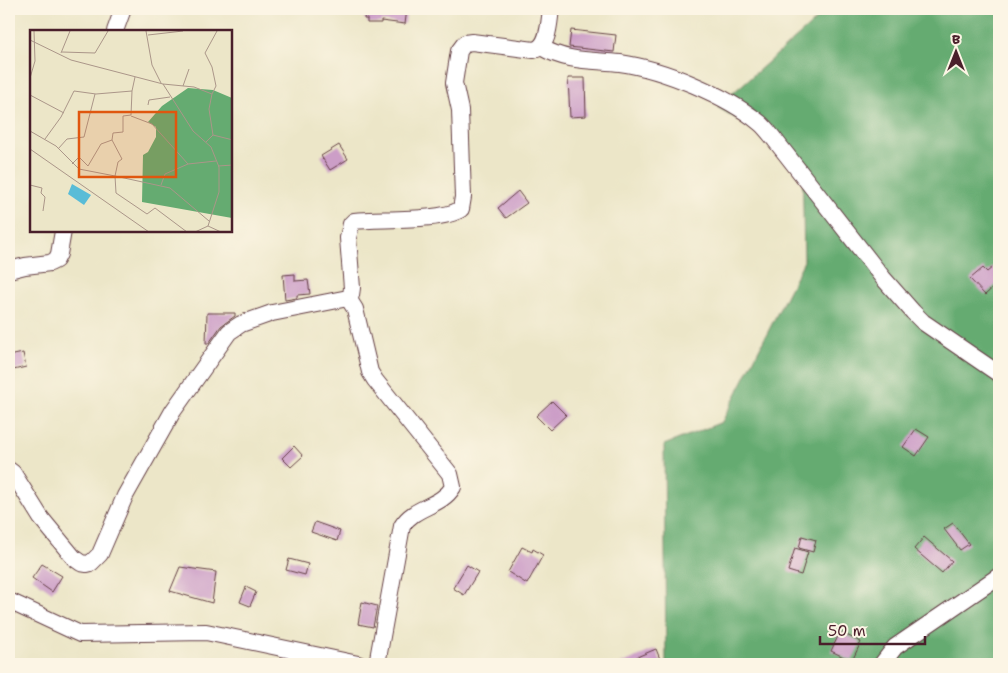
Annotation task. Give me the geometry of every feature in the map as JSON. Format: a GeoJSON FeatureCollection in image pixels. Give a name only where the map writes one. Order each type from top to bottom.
{"type":"FeatureCollection","features":[{"type":"Feature","properties":{"kind":"street"},"geometry":{"type":"LineString","coordinates":[[115,30],[122,9]]}},
{"type":"Feature","properties":{"kind":"street"},"geometry":{"type":"LineString","coordinates":[[9,470],[13,473],[41,518],[74,558],[81,563],[91,563],[100,554],[125,496],[173,411],[229,332],[241,324],[272,313],[348,298],[351,295],[352,288],[348,238],[351,224],[354,221],[453,214],[461,209],[463,197],[460,110],[454,83],[459,51],[465,43],[472,42],[534,50],[541,47],[546,36],[551,9]]}},
{"type":"Feature","properties":{"kind":"street"},"geometry":{"type":"LineString","coordinates":[[541,47],[562,57],[620,63],[652,70],[723,99],[746,112],[762,124],[913,312],[924,322],[999,374]]}},
{"type":"Feature","properties":{"kind":"street"},"geometry":{"type":"LineString","coordinates":[[9,270],[50,263],[56,260],[63,232]]}},
{"type":"Feature","properties":{"kind":"street"},"geometry":{"type":"LineString","coordinates":[[348,298],[355,309],[370,372],[450,474],[453,487],[448,495],[437,503],[406,518],[402,526],[377,664]]}},
{"type":"Feature","properties":{"kind":"street"},"geometry":{"type":"LineString","coordinates":[[882,664],[894,647],[999,576]]}},
{"type":"Feature","properties":{"kind":"street"},"geometry":{"type":"LineString","coordinates":[[9,601],[80,634],[206,632],[358,664]]}},
{"type":"Feature","properties":{"kind":"green space"},"geometry":{"type":"Polygon","coordinates":[[[826,9],[999,9],[999,664],[666,664],[664,445],[722,422],[804,261],[802,158],[717,107],[823,14],[826,9]]]}},
{"type":"Feature","properties":{"kind":"building"},"geometry":{"type":"Polygon","coordinates":[[[394,9],[407,9],[405,24],[381,21],[381,23],[367,23],[367,19],[364,19],[365,11],[394,11],[394,9]]]}},
{"type":"Feature","properties":{"kind":"building"},"geometry":{"type":"Polygon","coordinates":[[[571,30],[616,35],[614,52],[569,47],[571,30]]]}},
{"type":"Feature","properties":{"kind":"building"},"geometry":{"type":"Polygon","coordinates":[[[568,78],[585,78],[586,116],[570,117],[568,78]]]}},
{"type":"Feature","properties":{"kind":"building"},"geometry":{"type":"Polygon","coordinates":[[[339,145],[348,159],[330,170],[321,156],[339,145]]]}},
{"type":"Feature","properties":{"kind":"building"},"geometry":{"type":"Polygon","coordinates":[[[518,191],[527,203],[506,218],[498,208],[518,191]]]}},
{"type":"Feature","properties":{"kind":"building"},"geometry":{"type":"Polygon","coordinates":[[[999,262],[999,282],[985,295],[970,279],[983,268],[987,272],[999,262]]]}},
{"type":"Feature","properties":{"kind":"building"},"geometry":{"type":"Polygon","coordinates":[[[295,274],[295,281],[308,280],[310,294],[297,295],[297,298],[285,300],[283,275],[295,274]]]}},
{"type":"Feature","properties":{"kind":"building"},"geometry":{"type":"Polygon","coordinates":[[[207,313],[235,313],[235,316],[221,326],[209,343],[206,343],[207,313]]]}},
{"type":"Feature","properties":{"kind":"building"},"geometry":{"type":"Polygon","coordinates":[[[23,353],[26,367],[9,371],[9,356],[23,353]]]}},
{"type":"Feature","properties":{"kind":"building"},"geometry":{"type":"Polygon","coordinates":[[[552,401],[566,415],[550,430],[536,416],[552,401]]]}},
{"type":"Feature","properties":{"kind":"building"},"geometry":{"type":"Polygon","coordinates":[[[916,429],[929,437],[916,456],[903,447],[916,429]]]}},
{"type":"Feature","properties":{"kind":"building"},"geometry":{"type":"Polygon","coordinates":[[[294,446],[303,456],[291,467],[282,458],[294,446]]]}},
{"type":"Feature","properties":{"kind":"building"},"geometry":{"type":"Polygon","coordinates":[[[315,522],[340,531],[337,541],[311,532],[315,522]]]}},
{"type":"Feature","properties":{"kind":"building"},"geometry":{"type":"Polygon","coordinates":[[[953,523],[969,544],[960,550],[944,529],[953,523]]]}},
{"type":"Feature","properties":{"kind":"building"},"geometry":{"type":"Polygon","coordinates":[[[802,536],[816,540],[813,552],[799,548],[802,536]]]}},
{"type":"Feature","properties":{"kind":"building"},"geometry":{"type":"Polygon","coordinates":[[[924,537],[952,561],[942,573],[914,549],[924,537]]]}},
{"type":"Feature","properties":{"kind":"building"},"geometry":{"type":"Polygon","coordinates":[[[522,547],[532,552],[533,549],[543,555],[527,584],[508,572],[522,547]]]}},
{"type":"Feature","properties":{"kind":"building"},"geometry":{"type":"Polygon","coordinates":[[[795,548],[808,552],[801,575],[788,571],[795,548]]]}},
{"type":"Feature","properties":{"kind":"building"},"geometry":{"type":"Polygon","coordinates":[[[289,559],[308,564],[305,575],[286,570],[289,559]]]}},
{"type":"Feature","properties":{"kind":"building"},"geometry":{"type":"Polygon","coordinates":[[[42,564],[62,576],[52,592],[32,578],[42,564]]]}},
{"type":"Feature","properties":{"kind":"building"},"geometry":{"type":"Polygon","coordinates":[[[467,565],[478,572],[464,595],[453,588],[467,565]]]}},
{"type":"Feature","properties":{"kind":"building"},"geometry":{"type":"Polygon","coordinates":[[[180,567],[216,572],[212,603],[170,591],[180,567]]]}},
{"type":"Feature","properties":{"kind":"building"},"geometry":{"type":"Polygon","coordinates":[[[246,587],[256,592],[250,606],[240,602],[246,587]]]}},
{"type":"Feature","properties":{"kind":"building"},"geometry":{"type":"Polygon","coordinates":[[[362,602],[377,606],[373,627],[358,624],[362,602]]]}},
{"type":"Feature","properties":{"kind":"building"},"geometry":{"type":"Polygon","coordinates":[[[840,632],[861,642],[852,661],[831,651],[840,632]]]}},
{"type":"Feature","properties":{"kind":"building"},"geometry":{"type":"Polygon","coordinates":[[[656,649],[662,664],[620,664],[656,649]]]}}]}
